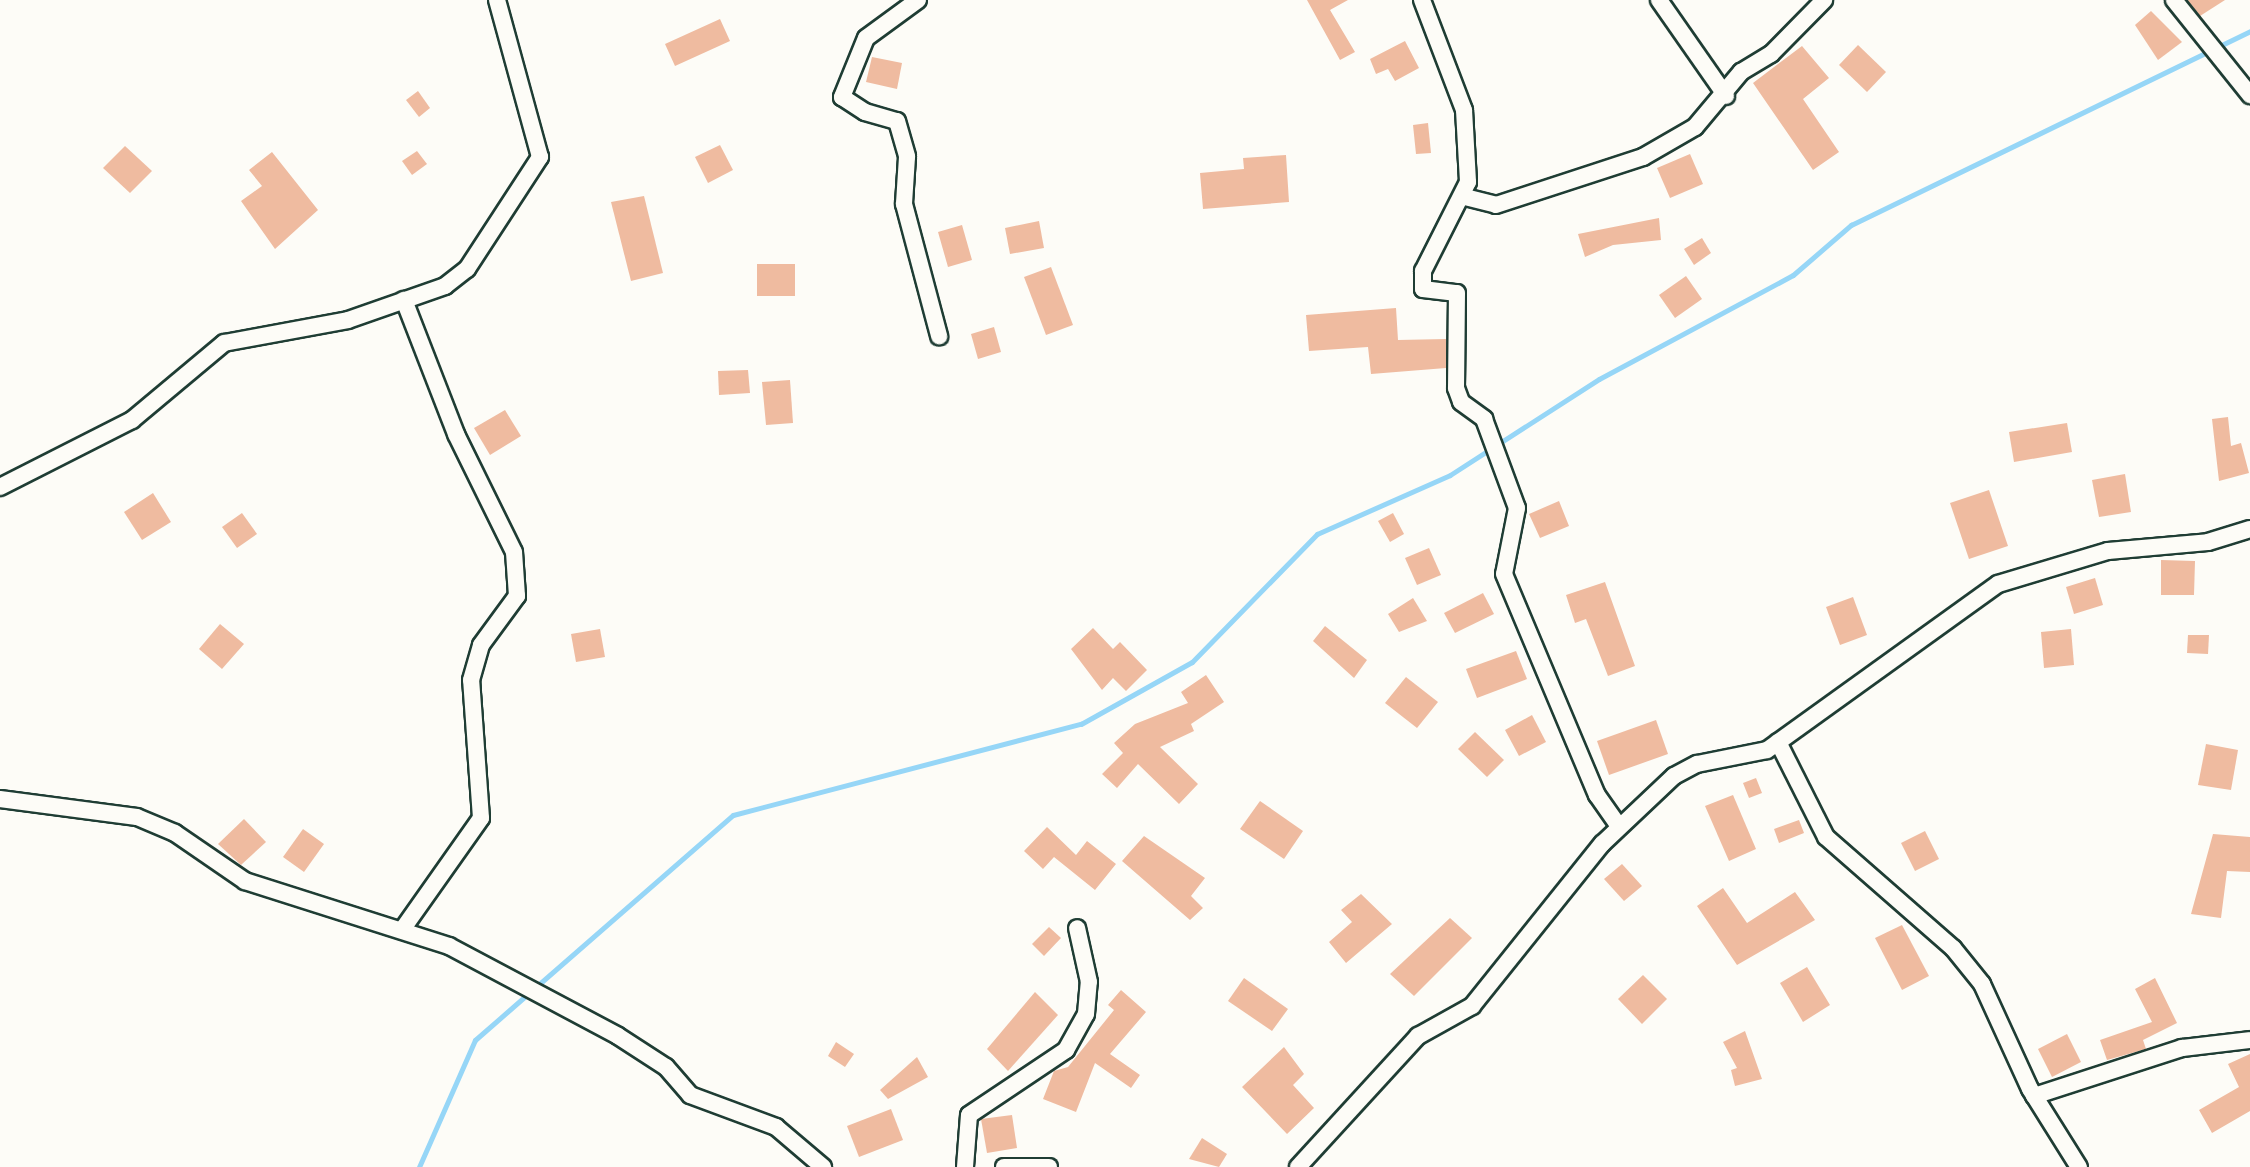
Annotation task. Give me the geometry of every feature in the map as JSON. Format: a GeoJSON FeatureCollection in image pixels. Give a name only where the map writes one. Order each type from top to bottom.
{"type":"FeatureCollection","features":[{"type":"Feature","properties":{"kind":"street"},"geometry":{"type":"LineString","coordinates":[[0,487],[132,419],[224,343],[348,320],[445,286],[467,269],[539,162],[540,143],[497,0]]}},
{"type":"Feature","properties":{"kind":"street"},"geometry":{"type":"LineString","coordinates":[[918,0],[866,37],[842,97],[865,112],[897,121],[907,157],[904,204],[939,336]]}},
{"type":"Feature","properties":{"kind":"street"},"geometry":{"type":"LineString","coordinates":[[1422,0],[1464,110],[1465,197],[1443,228],[1423,271],[1423,289],[1457,293],[1456,388],[1461,402],[1484,419],[1517,508],[1504,574],[1597,795],[1619,827]]}},
{"type":"Feature","properties":{"kind":"street"},"geometry":{"type":"LineString","coordinates":[[1659,0],[1726,96]]}},
{"type":"Feature","properties":{"kind":"street"},"geometry":{"type":"LineString","coordinates":[[1465,197],[1496,205],[1643,157],[1695,127],[1726,96],[1741,72],[1771,54],[1824,0]]}},
{"type":"Feature","properties":{"kind":"street"},"geometry":{"type":"LineString","coordinates":[[2174,0],[2250,95]]}},
{"type":"Feature","properties":{"kind":"street"},"geometry":{"type":"LineString","coordinates":[[402,930],[481,818],[471,680],[481,645],[517,596],[514,552],[456,434],[404,300]]}},
{"type":"Feature","properties":{"kind":"street"},"geometry":{"type":"LineString","coordinates":[[1298,1167],[1418,1035],[1472,1006],[1619,827],[1654,791],[1696,764],[1778,742],[1998,584],[2108,551],[2208,542],[2250,529]]}},
{"type":"Feature","properties":{"kind":"street"},"geometry":{"type":"LineString","coordinates":[[1778,742],[1826,837],[1953,948],[1982,984],[2034,1096],[2079,1167]]}},
{"type":"Feature","properties":{"kind":"street"},"geometry":{"type":"LineString","coordinates":[[0,799],[137,817],[176,833],[245,881],[402,930],[548,994],[666,1067],[690,1095],[776,1127],[823,1167]]}},
{"type":"Feature","properties":{"kind":"street"},"geometry":{"type":"LineString","coordinates":[[965,1167],[969,1115],[1066,1050],[1086,1014],[1089,982],[1077,928]]}},
{"type":"Feature","properties":{"kind":"street"},"geometry":{"type":"LineString","coordinates":[[2034,1096],[2182,1048],[2250,1040]]}},
{"type":"Feature","properties":{"kind":"street"},"geometry":{"type":"LineString","coordinates":[[1004,1167],[1049,1167]]}},
{"type":"Feature","properties":{"kind":"building"},"geometry":{"type":"Polygon","coordinates":[[[1307,0],[1348,0],[1330,10],[1355,52],[1340,60],[1307,0]]]}},
{"type":"Feature","properties":{"kind":"building"},"geometry":{"type":"Polygon","coordinates":[[[2187,0],[2225,0],[2200,16],[2187,0]]]}},
{"type":"Feature","properties":{"kind":"building"},"geometry":{"type":"Polygon","coordinates":[[[2151,11],[2182,42],[2158,60],[2135,25],[2151,11]]]}},
{"type":"Feature","properties":{"kind":"building"},"geometry":{"type":"Polygon","coordinates":[[[720,19],[730,41],[675,66],[665,44],[720,19]]]}},
{"type":"Feature","properties":{"kind":"building"},"geometry":{"type":"Polygon","coordinates":[[[1405,41],[1419,68],[1395,81],[1388,69],[1376,74],[1370,59],[1405,41]]]}},
{"type":"Feature","properties":{"kind":"building"},"geometry":{"type":"Polygon","coordinates":[[[1858,45],[1886,72],[1867,92],[1839,65],[1858,45]]]}},
{"type":"Feature","properties":{"kind":"building"},"geometry":{"type":"Polygon","coordinates":[[[1802,46],[1829,78],[1803,99],[1839,152],[1813,170],[1753,83],[1802,46]]]}},
{"type":"Feature","properties":{"kind":"building"},"geometry":{"type":"Polygon","coordinates":[[[872,57],[902,63],[897,89],[866,82],[872,57]]]}},
{"type":"Feature","properties":{"kind":"building"},"geometry":{"type":"Polygon","coordinates":[[[418,91],[430,108],[419,117],[406,100],[418,91]]]}},
{"type":"Feature","properties":{"kind":"building"},"geometry":{"type":"Polygon","coordinates":[[[1428,123],[1431,153],[1416,154],[1413,125],[1428,123]]]}},
{"type":"Feature","properties":{"kind":"building"},"geometry":{"type":"Polygon","coordinates":[[[720,145],[733,170],[708,183],[695,157],[720,145]]]}},
{"type":"Feature","properties":{"kind":"building"},"geometry":{"type":"Polygon","coordinates":[[[125,146],[152,171],[130,193],[103,168],[125,146]]]}},
{"type":"Feature","properties":{"kind":"building"},"geometry":{"type":"Polygon","coordinates":[[[417,151],[427,164],[412,175],[402,161],[417,151]]]}},
{"type":"Feature","properties":{"kind":"building"},"geometry":{"type":"Polygon","coordinates":[[[272,152],[318,210],[275,249],[241,201],[262,186],[249,170],[272,152]]]}},
{"type":"Feature","properties":{"kind":"building"},"geometry":{"type":"Polygon","coordinates":[[[1690,154],[1703,184],[1670,198],[1657,168],[1690,154]]]}},
{"type":"Feature","properties":{"kind":"building"},"geometry":{"type":"Polygon","coordinates":[[[1286,155],[1289,202],[1203,209],[1200,173],[1244,169],[1243,158],[1286,155]]]}},
{"type":"Feature","properties":{"kind":"building"},"geometry":{"type":"Polygon","coordinates":[[[644,196],[663,273],[631,281],[611,202],[644,196]]]}},
{"type":"Feature","properties":{"kind":"building"},"geometry":{"type":"Polygon","coordinates":[[[1659,218],[1661,240],[1613,245],[1585,257],[1578,234],[1659,218]]]}},
{"type":"Feature","properties":{"kind":"building"},"geometry":{"type":"Polygon","coordinates":[[[1039,221],[1044,248],[1010,254],[1005,228],[1039,221]]]}},
{"type":"Feature","properties":{"kind":"building"},"geometry":{"type":"Polygon","coordinates":[[[962,225],[972,260],[948,267],[938,232],[962,225]]]}},
{"type":"Feature","properties":{"kind":"building"},"geometry":{"type":"Polygon","coordinates":[[[1702,238],[1711,253],[1694,265],[1684,249],[1702,238]]]}},
{"type":"Feature","properties":{"kind":"building"},"geometry":{"type":"Polygon","coordinates":[[[757,264],[795,264],[795,296],[757,296],[757,264]]]}},
{"type":"Feature","properties":{"kind":"building"},"geometry":{"type":"Polygon","coordinates":[[[1051,267],[1073,325],[1046,335],[1024,277],[1051,267]]]}},
{"type":"Feature","properties":{"kind":"building"},"geometry":{"type":"Polygon","coordinates":[[[1686,276],[1702,299],[1675,318],[1659,295],[1686,276]]]}},
{"type":"Feature","properties":{"kind":"building"},"geometry":{"type":"Polygon","coordinates":[[[1396,308],[1398,340],[1446,339],[1446,368],[1371,374],[1368,347],[1309,351],[1306,315],[1396,308]]]}},
{"type":"Feature","properties":{"kind":"building"},"geometry":{"type":"Polygon","coordinates":[[[994,327],[1001,352],[978,359],[971,334],[994,327]]]}},
{"type":"Feature","properties":{"kind":"building"},"geometry":{"type":"Polygon","coordinates":[[[748,370],[750,393],[719,395],[718,371],[748,370]]]}},
{"type":"Feature","properties":{"kind":"building"},"geometry":{"type":"Polygon","coordinates":[[[790,380],[793,423],[766,425],[762,382],[790,380]]]}},
{"type":"Feature","properties":{"kind":"building"},"geometry":{"type":"Polygon","coordinates":[[[505,410],[521,436],[490,455],[474,428],[505,410]]]}},
{"type":"Feature","properties":{"kind":"building"},"geometry":{"type":"Polygon","coordinates":[[[2228,417],[2231,446],[2241,443],[2249,473],[2219,481],[2212,419],[2228,417]]]}},
{"type":"Feature","properties":{"kind":"building"},"geometry":{"type":"Polygon","coordinates":[[[2067,423],[2072,452],[2014,462],[2009,432],[2067,423]]]}},
{"type":"Feature","properties":{"kind":"building"},"geometry":{"type":"Polygon","coordinates":[[[2125,474],[2131,512],[2099,517],[2092,480],[2125,474]]]}},
{"type":"Feature","properties":{"kind":"building"},"geometry":{"type":"Polygon","coordinates":[[[1989,490],[2008,546],[1969,559],[1950,503],[1989,490]]]}},
{"type":"Feature","properties":{"kind":"building"},"geometry":{"type":"Polygon","coordinates":[[[153,493],[171,522],[142,540],[124,512],[153,493]]]}},
{"type":"Feature","properties":{"kind":"building"},"geometry":{"type":"Polygon","coordinates":[[[1559,501],[1569,526],[1540,538],[1529,514],[1559,501]]]}},
{"type":"Feature","properties":{"kind":"building"},"geometry":{"type":"Polygon","coordinates":[[[242,513],[257,534],[237,548],[222,527],[242,513]]]}},
{"type":"Feature","properties":{"kind":"building"},"geometry":{"type":"Polygon","coordinates":[[[1393,513],[1404,534],[1390,542],[1378,521],[1393,513]]]}},
{"type":"Feature","properties":{"kind":"building"},"geometry":{"type":"Polygon","coordinates":[[[1429,548],[1441,575],[1417,585],[1405,558],[1429,548]]]}},
{"type":"Feature","properties":{"kind":"building"},"geometry":{"type":"Polygon","coordinates":[[[2161,560],[2195,561],[2194,595],[2161,595],[2161,560]]]}},
{"type":"Feature","properties":{"kind":"building"},"geometry":{"type":"Polygon","coordinates":[[[2095,578],[2103,605],[2074,614],[2066,587],[2095,578]]]}},
{"type":"Feature","properties":{"kind":"building"},"geometry":{"type":"Polygon","coordinates":[[[1605,582],[1635,666],[1608,676],[1586,619],[1575,623],[1566,595],[1605,582]]]}},
{"type":"Feature","properties":{"kind":"building"},"geometry":{"type":"Polygon","coordinates":[[[1483,593],[1494,614],[1455,633],[1444,613],[1483,593]]]}},
{"type":"Feature","properties":{"kind":"building"},"geometry":{"type":"Polygon","coordinates":[[[1853,597],[1867,635],[1840,645],[1826,607],[1853,597]]]}},
{"type":"Feature","properties":{"kind":"building"},"geometry":{"type":"Polygon","coordinates":[[[1413,598],[1427,621],[1399,632],[1388,614],[1413,598]]]}},
{"type":"Feature","properties":{"kind":"building"},"geometry":{"type":"Polygon","coordinates":[[[220,624],[244,644],[222,669],[199,649],[220,624]]]}},
{"type":"Feature","properties":{"kind":"building"},"geometry":{"type":"Polygon","coordinates":[[[1325,626],[1367,660],[1354,678],[1313,641],[1325,626]]]}},
{"type":"Feature","properties":{"kind":"building"},"geometry":{"type":"Polygon","coordinates":[[[1093,628],[1113,649],[1120,642],[1147,670],[1126,691],[1113,678],[1102,690],[1071,649],[1093,628]]]}},
{"type":"Feature","properties":{"kind":"building"},"geometry":{"type":"Polygon","coordinates":[[[600,629],[605,657],[576,662],[571,634],[600,629]]]}},
{"type":"Feature","properties":{"kind":"building"},"geometry":{"type":"Polygon","coordinates":[[[2071,629],[2074,665],[2044,668],[2041,632],[2071,629]]]}},
{"type":"Feature","properties":{"kind":"building"},"geometry":{"type":"Polygon","coordinates":[[[2188,635],[2209,635],[2208,654],[2187,653],[2188,635]]]}},
{"type":"Feature","properties":{"kind":"building"},"geometry":{"type":"Polygon","coordinates":[[[1516,651],[1527,679],[1477,698],[1466,669],[1516,651]]]}},
{"type":"Feature","properties":{"kind":"building"},"geometry":{"type":"Polygon","coordinates":[[[1206,675],[1224,702],[1191,724],[1194,731],[1160,747],[1198,784],[1179,804],[1138,764],[1117,788],[1102,774],[1123,753],[1114,743],[1135,724],[1188,703],[1181,692],[1206,675]]]}},
{"type":"Feature","properties":{"kind":"building"},"geometry":{"type":"Polygon","coordinates":[[[1406,677],[1438,702],[1417,728],[1385,703],[1406,677]]]}},
{"type":"Feature","properties":{"kind":"building"},"geometry":{"type":"Polygon","coordinates":[[[1532,715],[1546,742],[1519,756],[1505,730],[1532,715]]]}},
{"type":"Feature","properties":{"kind":"building"},"geometry":{"type":"Polygon","coordinates":[[[1656,720],[1668,754],[1609,775],[1597,741],[1656,720]]]}},
{"type":"Feature","properties":{"kind":"building"},"geometry":{"type":"Polygon","coordinates":[[[1475,732],[1504,760],[1487,777],[1458,749],[1475,732]]]}},
{"type":"Feature","properties":{"kind":"building"},"geometry":{"type":"Polygon","coordinates":[[[2206,744],[2238,750],[2231,790],[2198,785],[2206,744]]]}},
{"type":"Feature","properties":{"kind":"building"},"geometry":{"type":"Polygon","coordinates":[[[1756,778],[1762,793],[1749,798],[1743,783],[1756,778]]]}},
{"type":"Feature","properties":{"kind":"building"},"geometry":{"type":"Polygon","coordinates":[[[1733,795],[1756,849],[1729,861],[1705,806],[1733,795]]]}},
{"type":"Feature","properties":{"kind":"building"},"geometry":{"type":"Polygon","coordinates":[[[1260,801],[1303,831],[1284,859],[1240,829],[1260,801]]]}},
{"type":"Feature","properties":{"kind":"building"},"geometry":{"type":"Polygon","coordinates":[[[244,819],[266,842],[241,865],[218,844],[244,819]]]}},
{"type":"Feature","properties":{"kind":"building"},"geometry":{"type":"Polygon","coordinates":[[[1799,820],[1804,833],[1779,843],[1774,829],[1799,820]]]}},
{"type":"Feature","properties":{"kind":"building"},"geometry":{"type":"Polygon","coordinates":[[[1047,827],[1076,855],[1087,841],[1116,864],[1095,890],[1054,857],[1043,869],[1024,851],[1047,827]]]}},
{"type":"Feature","properties":{"kind":"building"},"geometry":{"type":"Polygon","coordinates":[[[303,829],[324,844],[304,872],[283,857],[303,829]]]}},
{"type":"Feature","properties":{"kind":"building"},"geometry":{"type":"Polygon","coordinates":[[[1925,831],[1939,859],[1915,871],[1901,843],[1925,831]]]}},
{"type":"Feature","properties":{"kind":"building"},"geometry":{"type":"Polygon","coordinates":[[[2213,834],[2250,837],[2250,872],[2227,871],[2221,918],[2191,914],[2213,834]]]}},
{"type":"Feature","properties":{"kind":"building"},"geometry":{"type":"Polygon","coordinates":[[[1144,836],[1205,878],[1191,896],[1203,908],[1190,920],[1122,861],[1144,836]]]}},
{"type":"Feature","properties":{"kind":"building"},"geometry":{"type":"Polygon","coordinates":[[[1622,864],[1642,886],[1624,901],[1604,879],[1622,864]]]}},
{"type":"Feature","properties":{"kind":"building"},"geometry":{"type":"Polygon","coordinates":[[[1723,888],[1747,923],[1795,892],[1815,920],[1737,965],[1697,906],[1723,888]]]}},
{"type":"Feature","properties":{"kind":"building"},"geometry":{"type":"Polygon","coordinates":[[[1361,894],[1392,924],[1346,963],[1329,942],[1352,922],[1341,910],[1361,894]]]}},
{"type":"Feature","properties":{"kind":"building"},"geometry":{"type":"Polygon","coordinates":[[[1450,918],[1472,938],[1414,996],[1390,974],[1450,918]]]}},
{"type":"Feature","properties":{"kind":"building"},"geometry":{"type":"Polygon","coordinates":[[[1902,925],[1929,976],[1902,990],[1875,938],[1902,925]]]}},
{"type":"Feature","properties":{"kind":"building"},"geometry":{"type":"Polygon","coordinates":[[[1049,927],[1061,938],[1044,956],[1032,944],[1049,927]]]}},
{"type":"Feature","properties":{"kind":"building"},"geometry":{"type":"Polygon","coordinates":[[[1807,967],[1830,1005],[1803,1022],[1780,983],[1807,967]]]}},
{"type":"Feature","properties":{"kind":"building"},"geometry":{"type":"Polygon","coordinates":[[[1643,975],[1667,999],[1642,1024],[1618,999],[1643,975]]]}},
{"type":"Feature","properties":{"kind":"building"},"geometry":{"type":"Polygon","coordinates":[[[1244,978],[1288,1009],[1272,1031],[1228,1001],[1244,978]]]}},
{"type":"Feature","properties":{"kind":"building"},"geometry":{"type":"Polygon","coordinates":[[[2155,978],[2177,1023],[2143,1040],[2146,1049],[2107,1060],[2100,1040],[2152,1022],[2135,989],[2155,978]]]}},
{"type":"Feature","properties":{"kind":"building"},"geometry":{"type":"Polygon","coordinates":[[[1121,990],[1146,1012],[1110,1054],[1140,1075],[1131,1088],[1095,1063],[1076,1112],[1043,1099],[1054,1071],[1068,1067],[1114,1010],[1108,1005],[1121,990]]]}},
{"type":"Feature","properties":{"kind":"building"},"geometry":{"type":"Polygon","coordinates":[[[1035,992],[1058,1015],[1008,1071],[987,1049],[1035,992]]]}},
{"type":"Feature","properties":{"kind":"building"},"geometry":{"type":"Polygon","coordinates":[[[1745,1031],[1762,1079],[1735,1086],[1731,1070],[1737,1068],[1723,1042],[1745,1031]]]}},
{"type":"Feature","properties":{"kind":"building"},"geometry":{"type":"Polygon","coordinates":[[[2067,1034],[2081,1062],[2052,1077],[2038,1049],[2067,1034]]]}},
{"type":"Feature","properties":{"kind":"building"},"geometry":{"type":"Polygon","coordinates":[[[836,1042],[854,1054],[845,1067],[828,1056],[836,1042]]]}},
{"type":"Feature","properties":{"kind":"building"},"geometry":{"type":"Polygon","coordinates":[[[1284,1047],[1304,1074],[1293,1085],[1314,1108],[1287,1134],[1242,1087],[1284,1047]]]}},
{"type":"Feature","properties":{"kind":"building"},"geometry":{"type":"Polygon","coordinates":[[[2250,1054],[2250,1111],[2212,1133],[2199,1110],[2239,1087],[2228,1064],[2250,1054]]]}},
{"type":"Feature","properties":{"kind":"building"},"geometry":{"type":"Polygon","coordinates":[[[917,1057],[928,1077],[888,1099],[880,1090],[917,1057]]]}},
{"type":"Feature","properties":{"kind":"building"},"geometry":{"type":"Polygon","coordinates":[[[891,1109],[903,1140],[859,1157],[847,1126],[891,1109]]]}},
{"type":"Feature","properties":{"kind":"building"},"geometry":{"type":"Polygon","coordinates":[[[1012,1115],[1017,1148],[987,1153],[981,1119],[1012,1115]]]}},
{"type":"Feature","properties":{"kind":"building"},"geometry":{"type":"Polygon","coordinates":[[[1202,1138],[1227,1154],[1219,1167],[1189,1159],[1202,1138]]]}},
{"type":"Feature","properties":{"kind":"waterway"},"geometry":{"type":"LineString","coordinates":[[419,1167],[475,1040],[733,815],[1081,724],[1192,662],[1317,534],[1450,475],[1599,379],[1793,275],[1851,225],[2250,31]]}}]}
